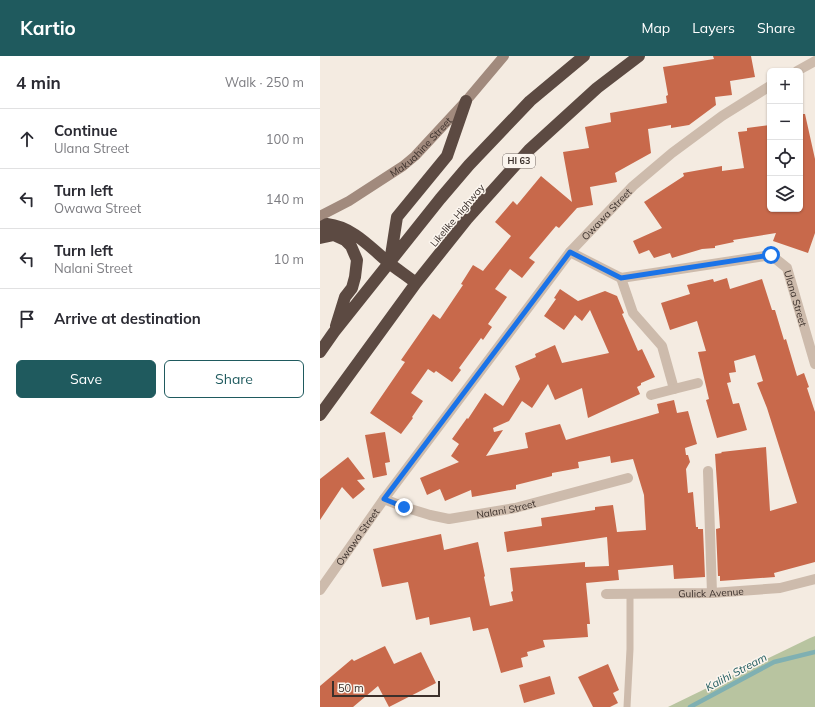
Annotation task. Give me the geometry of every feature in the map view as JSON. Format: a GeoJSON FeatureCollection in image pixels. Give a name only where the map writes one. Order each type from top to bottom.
{"type":"FeatureCollection","features":[{"type":"Feature","properties":{"kind":"highway"},"geometry":{"type":"LineString","coordinates":[[320,352],[334,332],[469,165],[530,101],[584,56]]}},
{"type":"Feature","properties":{"kind":"highway","name":"Likelike Highway"},"geometry":{"type":"LineString","coordinates":[[320,415],[416,283],[467,219],[529,150],[598,88],[639,56]]}},
{"type":"Feature","properties":{"kind":"highway"},"geometry":{"type":"LineString","coordinates":[[390,264],[397,217],[447,156],[466,101]]}},
{"type":"Feature","properties":{"kind":"highway"},"geometry":{"type":"LineString","coordinates":[[320,228],[327,224],[343,227],[370,246],[390,264],[416,283]]}},
{"type":"Feature","properties":{"kind":"highway"},"geometry":{"type":"LineString","coordinates":[[320,238],[334,235],[345,240],[351,246],[357,260],[356,277],[352,288],[345,297],[334,332]]}},
{"type":"Feature","properties":{"kind":"street","name":"Makuahine Street"},"geometry":{"type":"LineString","coordinates":[[320,216],[349,201],[403,166],[426,146],[504,56]]}},
{"type":"Feature","properties":{"kind":"street"},"geometry":{"type":"LineString","coordinates":[[802,68],[815,61]]}},
{"type":"Feature","properties":{"kind":"street","name":"Owawa Street"},"geometry":{"type":"LineString","coordinates":[[320,590],[384,499],[570,252],[633,186],[672,152],[722,116],[767,88]]}},
{"type":"Feature","properties":{"kind":"street"},"geometry":{"type":"LineString","coordinates":[[570,252],[621,278],[633,313],[662,346],[674,388]]}},
{"type":"Feature","properties":{"kind":"street","name":"Ulana Street"},"geometry":{"type":"LineString","coordinates":[[621,278],[771,255],[787,268],[815,364]]}},
{"type":"Feature","properties":{"kind":"street"},"geometry":{"type":"LineString","coordinates":[[651,395],[698,383]]}},
{"type":"Feature","properties":{"kind":"street"},"geometry":{"type":"LineString","coordinates":[[708,471],[712,593]]}},
{"type":"Feature","properties":{"kind":"street","name":"Nalani Street"},"geometry":{"type":"LineString","coordinates":[[384,499],[430,516],[449,519],[515,508],[628,478]]}},
{"type":"Feature","properties":{"kind":"street","name":"Gulick Avenue"},"geometry":{"type":"LineString","coordinates":[[606,594],[712,593],[780,588],[815,580]]}},
{"type":"Feature","properties":{"kind":"lane"},"geometry":{"type":"LineString","coordinates":[[627,707],[630,649],[630,594]]}},
{"type":"Feature","properties":{"kind":"green space"},"geometry":{"type":"Polygon","coordinates":[[[815,636],[815,707],[668,707],[810,638],[815,636]]]}},
{"type":"Feature","properties":{"kind":"building"},"geometry":{"type":"Polygon","coordinates":[[[713,56],[751,56],[755,77],[730,81],[732,95],[715,97],[716,105],[689,125],[671,128],[671,125],[648,129],[651,153],[615,173],[617,182],[590,187],[593,205],[577,208],[559,228],[556,226],[529,258],[535,262],[522,278],[510,269],[495,289],[507,297],[488,324],[492,327],[483,340],[481,338],[459,368],[461,370],[452,382],[436,371],[434,373],[428,369],[411,393],[423,401],[401,434],[370,413],[405,362],[401,360],[433,314],[440,319],[463,285],[461,284],[473,265],[483,271],[511,236],[495,222],[513,201],[517,205],[541,176],[572,202],[563,152],[589,148],[585,127],[611,122],[610,113],[667,103],[666,96],[668,95],[663,67],[714,59],[713,56]]]}},
{"type":"Feature","properties":{"kind":"building"},"geometry":{"type":"Polygon","coordinates":[[[803,114],[805,114],[815,159],[815,233],[808,253],[773,241],[776,233],[733,240],[734,242],[715,246],[715,248],[702,249],[672,258],[670,253],[654,258],[649,250],[639,254],[633,241],[662,228],[644,202],[684,176],[683,173],[722,166],[722,171],[744,168],[738,132],[747,131],[747,128],[767,125],[767,212],[803,212],[803,114]]]}},
{"type":"Feature","properties":{"kind":"building"},"geometry":{"type":"Polygon","coordinates":[[[727,278],[730,289],[762,279],[772,310],[775,310],[784,340],[786,339],[797,376],[804,373],[809,387],[807,388],[815,412],[815,562],[774,573],[775,577],[720,581],[720,576],[718,576],[716,529],[720,528],[715,454],[766,447],[770,511],[797,503],[767,408],[757,383],[763,381],[755,355],[734,361],[736,372],[729,373],[731,382],[727,383],[733,404],[739,403],[747,430],[717,438],[706,400],[709,399],[698,352],[706,351],[697,321],[670,330],[661,303],[690,294],[687,285],[713,279],[714,282],[727,278]]]}},
{"type":"Feature","properties":{"kind":"building"},"geometry":{"type":"Polygon","coordinates":[[[560,289],[578,301],[605,291],[617,296],[624,313],[622,314],[638,351],[642,349],[655,377],[641,383],[641,385],[637,387],[640,394],[588,418],[582,388],[555,400],[548,384],[532,408],[522,401],[509,421],[493,428],[494,432],[503,430],[486,456],[528,448],[525,433],[560,424],[566,440],[659,413],[657,404],[674,400],[677,413],[688,411],[697,444],[685,448],[686,455],[688,455],[690,462],[686,469],[688,493],[693,492],[696,527],[698,527],[698,529],[703,529],[705,577],[674,579],[673,565],[618,570],[619,580],[586,583],[590,624],[587,624],[588,637],[543,640],[545,647],[527,652],[528,656],[521,658],[523,667],[501,673],[488,628],[473,631],[470,617],[430,625],[429,617],[416,620],[408,582],[382,587],[373,549],[441,534],[444,550],[478,542],[490,606],[513,601],[510,568],[585,562],[585,567],[609,566],[607,537],[507,552],[504,532],[542,526],[541,518],[595,510],[595,507],[613,505],[617,532],[646,530],[644,495],[633,459],[611,463],[610,456],[578,462],[579,468],[552,473],[552,476],[516,485],[516,489],[472,497],[471,490],[445,501],[440,489],[427,495],[420,478],[459,462],[451,456],[459,444],[452,439],[467,418],[468,419],[485,393],[503,406],[520,379],[515,366],[536,357],[535,354],[555,345],[562,363],[609,353],[590,310],[582,321],[575,315],[564,330],[544,316],[556,299],[554,298],[560,289]]]}},
{"type":"Feature","properties":{"kind":"building"},"geometry":{"type":"Polygon","coordinates":[[[385,432],[390,462],[385,463],[387,475],[373,478],[365,435],[385,432]]]}},
{"type":"Feature","properties":{"kind":"building"},"geometry":{"type":"Polygon","coordinates":[[[348,457],[365,479],[357,480],[365,489],[353,499],[342,487],[320,520],[320,479],[348,457]]]}},
{"type":"Feature","properties":{"kind":"building"},"geometry":{"type":"Polygon","coordinates":[[[385,646],[394,664],[421,652],[436,683],[389,707],[378,686],[353,707],[320,707],[320,686],[352,659],[354,661],[385,646]]]}},
{"type":"Feature","properties":{"kind":"building"},"geometry":{"type":"Polygon","coordinates":[[[608,664],[619,690],[613,693],[618,703],[610,707],[593,707],[578,677],[608,664]]]}},
{"type":"Feature","properties":{"kind":"building"},"geometry":{"type":"Polygon","coordinates":[[[550,676],[555,694],[524,703],[519,685],[550,676]]]}},
{"type":"Feature","properties":{"kind":"waterway","name":"Kalihi Stream"},"geometry":{"type":"LineString","coordinates":[[690,707],[774,662],[815,652]]}},
{"type":"Feature","properties":{"kind":"route"},"geometry":{"type":"LineString","coordinates":[[404,507],[384,499],[570,252],[621,278],[771,255]]}}]}
